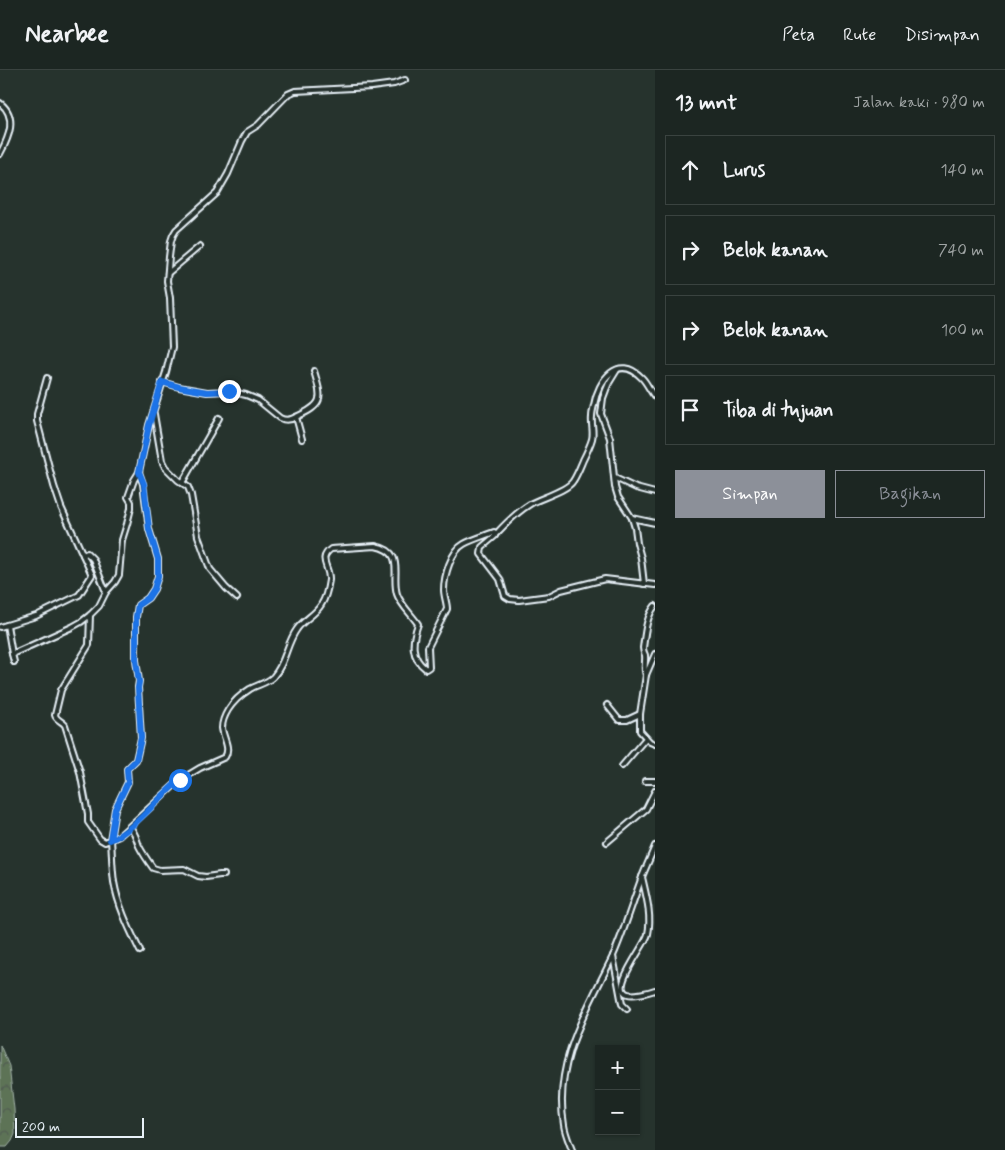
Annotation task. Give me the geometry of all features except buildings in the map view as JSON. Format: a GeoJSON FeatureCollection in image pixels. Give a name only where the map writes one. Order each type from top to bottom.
{"type":"FeatureCollection","features":[{"type":"Feature","properties":{"kind":"street"},"geometry":{"type":"LineString","coordinates":[[12,654],[81,622],[99,606],[106,592],[119,575],[122,540],[131,508],[131,502],[128,497],[139,472],[144,447],[172,347],[168,273],[173,235],[176,230],[217,193],[247,132],[258,125],[288,94],[294,91],[372,87],[394,84],[405,80]]}},
{"type":"Feature","properties":{"kind":"street"},"geometry":{"type":"LineString","coordinates":[[0,103],[7,111],[11,128],[0,154]]}},
{"type":"Feature","properties":{"kind":"street"},"geometry":{"type":"LineString","coordinates":[[168,273],[200,246]]}},
{"type":"Feature","properties":{"kind":"street"},"geometry":{"type":"LineString","coordinates":[[655,397],[641,378],[625,368],[619,368],[610,373],[604,380],[594,403],[592,439],[572,483],[552,495],[532,503],[513,516],[482,547],[481,554],[500,579],[504,594],[513,600],[549,596],[561,590],[605,579],[655,586]]}},
{"type":"Feature","properties":{"kind":"street"},"geometry":{"type":"LineString","coordinates":[[619,368],[606,390],[602,414],[610,438],[618,497],[632,518],[641,558],[644,584]]}},
{"type":"Feature","properties":{"kind":"street"},"geometry":{"type":"LineString","coordinates":[[162,382],[207,392],[229,391],[246,395],[258,400],[280,418],[292,420],[310,410],[319,400],[320,390],[314,370]]}},
{"type":"Feature","properties":{"kind":"street"},"geometry":{"type":"LineString","coordinates":[[0,627],[36,616],[79,594],[92,575],[56,493],[37,421],[37,414],[47,378]]}},
{"type":"Feature","properties":{"kind":"street"},"geometry":{"type":"LineString","coordinates":[[154,412],[162,461],[165,467],[188,487],[198,536],[210,569],[226,588],[238,598]]}},
{"type":"Feature","properties":{"kind":"street"},"geometry":{"type":"LineString","coordinates":[[182,483],[219,418]]}},
{"type":"Feature","properties":{"kind":"street"},"geometry":{"type":"LineString","coordinates":[[296,418],[302,439]]}},
{"type":"Feature","properties":{"kind":"street"},"geometry":{"type":"LineString","coordinates":[[139,472],[144,484],[149,529],[158,559],[158,576],[154,589],[148,598],[138,605],[136,617],[136,660],[139,682],[141,738],[136,760],[127,769],[128,782],[115,809],[111,839],[114,882],[118,899],[124,918],[140,950]]}},
{"type":"Feature","properties":{"kind":"street"},"geometry":{"type":"LineString","coordinates":[[614,478],[636,488],[655,492]]}},
{"type":"Feature","properties":{"kind":"street"},"geometry":{"type":"LineString","coordinates":[[632,518],[655,523]]}},
{"type":"Feature","properties":{"kind":"street"},"geometry":{"type":"LineString","coordinates":[[90,615],[89,645],[61,690],[55,715],[65,725],[80,772],[88,814],[87,820],[102,841],[105,842],[118,837],[180,780],[200,768],[225,757],[228,751],[222,727],[228,710],[249,690],[273,677],[284,661],[297,629],[320,606],[329,582],[324,560],[328,551],[334,548],[376,546],[391,553],[395,561],[398,595],[418,624],[413,637],[416,658],[426,669],[429,667],[428,647],[447,609],[444,595],[446,572],[456,552],[465,544],[494,532],[496,534]]}},
{"type":"Feature","properties":{"kind":"street"},"geometry":{"type":"LineString","coordinates":[[83,555],[87,553],[93,559],[106,592]]}},
{"type":"Feature","properties":{"kind":"street"},"geometry":{"type":"LineString","coordinates":[[646,675],[644,671],[645,654],[643,648],[649,618],[655,606]]}},
{"type":"Feature","properties":{"kind":"street"},"geometry":{"type":"LineString","coordinates":[[7,625],[14,662]]}},
{"type":"Feature","properties":{"kind":"street"},"geometry":{"type":"LineString","coordinates":[[655,654],[646,675],[640,714],[640,731],[650,742],[655,744]]}},
{"type":"Feature","properties":{"kind":"street"},"geometry":{"type":"LineString","coordinates":[[607,705],[619,720],[627,720],[640,714]]}},
{"type":"Feature","properties":{"kind":"street"},"geometry":{"type":"LineString","coordinates":[[622,766],[646,738]]}},
{"type":"Feature","properties":{"kind":"street"},"geometry":{"type":"LineString","coordinates":[[646,780],[655,781]]}},
{"type":"Feature","properties":{"kind":"street"},"geometry":{"type":"LineString","coordinates":[[607,842],[646,809],[655,791]]}},
{"type":"Feature","properties":{"kind":"street"},"geometry":{"type":"LineString","coordinates":[[130,827],[153,868],[160,870],[184,869],[198,876],[206,877],[224,875]]}},
{"type":"Feature","properties":{"kind":"street"},"geometry":{"type":"LineString","coordinates":[[572,1150],[564,1126],[563,1116],[562,1098],[566,1061],[593,993],[622,933],[655,846]]}},
{"type":"Feature","properties":{"kind":"street"},"geometry":{"type":"LineString","coordinates":[[642,877],[648,904],[648,935],[624,979],[622,987],[629,994],[655,990]]}},
{"type":"Feature","properties":{"kind":"street"},"geometry":{"type":"LineString","coordinates":[[612,956],[622,1004],[627,1009]]}},
{"type":"Feature","properties":{"kind":"green space"},"geometry":{"type":"Polygon","coordinates":[[[0,1045],[9,1066],[14,1109],[15,1134],[7,1147],[0,1147],[0,1045]]]}},
{"type":"Feature","properties":{"kind":"route"},"geometry":{"type":"LineString","coordinates":[[180,780],[136,822],[118,837],[110,840],[116,804],[128,782],[127,769],[136,760],[141,738],[139,682],[136,669],[136,617],[138,605],[148,598],[154,589],[158,576],[158,559],[149,529],[144,484],[139,472],[149,425],[162,382],[207,392],[229,391]]}}]}
